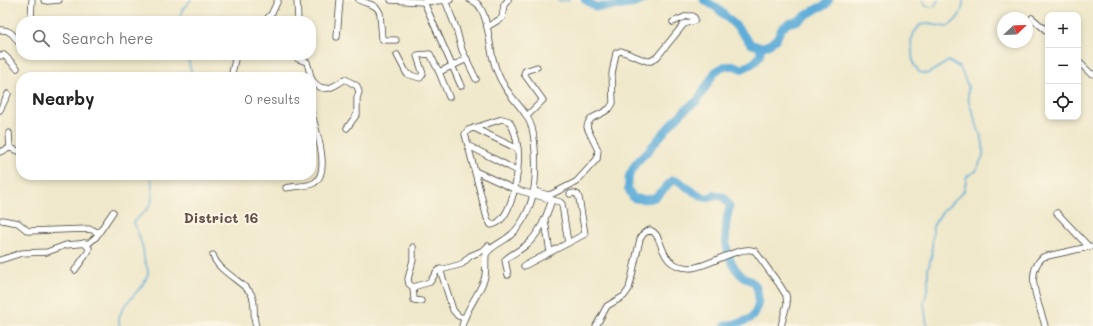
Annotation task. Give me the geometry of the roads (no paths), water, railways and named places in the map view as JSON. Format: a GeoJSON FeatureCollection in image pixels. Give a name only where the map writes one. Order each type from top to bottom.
{"type":"FeatureCollection","features":[{"type":"Feature","properties":{"kind":"street"},"geometry":{"type":"LineString","coordinates":[[31,16],[32,0]]}},
{"type":"Feature","properties":{"kind":"street"},"geometry":{"type":"LineString","coordinates":[[44,0],[48,2],[59,0]]}},
{"type":"Feature","properties":{"kind":"street"},"geometry":{"type":"LineString","coordinates":[[269,16],[278,0]]}},
{"type":"Feature","properties":{"kind":"street"},"geometry":{"type":"LineString","coordinates":[[297,0],[298,16]]}},
{"type":"Feature","properties":{"kind":"street"},"geometry":{"type":"LineString","coordinates":[[337,37],[340,0]]}},
{"type":"Feature","properties":{"kind":"street"},"geometry":{"type":"LineString","coordinates":[[359,0],[375,5],[379,9],[383,39],[396,40]]}},
{"type":"Feature","properties":{"kind":"street"},"geometry":{"type":"LineString","coordinates":[[391,0],[404,2],[450,0]]}},
{"type":"Feature","properties":{"kind":"street"},"geometry":{"type":"LineString","coordinates":[[445,0],[456,28],[459,43],[476,79]]}},
{"type":"Feature","properties":{"kind":"street"},"geometry":{"type":"LineString","coordinates":[[462,326],[470,305],[484,279],[486,254],[494,246],[515,232],[528,211],[534,193],[535,150],[532,130],[526,116],[508,92],[497,69],[490,49],[480,6],[470,0]]}},
{"type":"Feature","properties":{"kind":"street"},"geometry":{"type":"LineString","coordinates":[[486,27],[502,18],[504,4],[508,0]]}},
{"type":"Feature","properties":{"kind":"street"},"geometry":{"type":"LineString","coordinates":[[424,2],[461,86]]}},
{"type":"Feature","properties":{"kind":"street"},"geometry":{"type":"LineString","coordinates":[[475,171],[514,189],[534,193],[552,194],[576,182],[597,159],[598,150],[590,134],[588,123],[592,118],[610,108],[613,103],[612,74],[616,53],[621,51],[647,61],[655,60],[683,26],[694,21],[695,18],[690,16],[673,22]]}},
{"type":"Feature","properties":{"kind":"street"},"geometry":{"type":"LineString","coordinates":[[1033,19],[1045,29]]}},
{"type":"Feature","properties":{"kind":"street"},"geometry":{"type":"LineString","coordinates":[[0,30],[8,30],[16,40]]}},
{"type":"Feature","properties":{"kind":"street"},"geometry":{"type":"LineString","coordinates":[[398,54],[406,72],[409,75],[420,78],[423,74],[417,56],[428,54],[432,56],[449,97]]}},
{"type":"Feature","properties":{"kind":"street"},"geometry":{"type":"LineString","coordinates":[[0,56],[4,55],[17,68]]}},
{"type":"Feature","properties":{"kind":"street"},"geometry":{"type":"LineString","coordinates":[[232,72],[235,60]]}},
{"type":"Feature","properties":{"kind":"street"},"geometry":{"type":"LineString","coordinates":[[301,60],[307,62],[310,72]]}},
{"type":"Feature","properties":{"kind":"street"},"geometry":{"type":"LineString","coordinates":[[439,72],[466,60]]}},
{"type":"Feature","properties":{"kind":"street"},"geometry":{"type":"LineString","coordinates":[[1081,64],[1093,74]]}},
{"type":"Feature","properties":{"kind":"street"},"geometry":{"type":"LineString","coordinates":[[526,116],[543,100],[524,74],[525,71],[537,67]]}},
{"type":"Feature","properties":{"kind":"street"},"geometry":{"type":"LineString","coordinates":[[316,86],[336,87],[345,79],[357,86],[359,92],[357,98],[357,114],[347,128]]}},
{"type":"Feature","properties":{"kind":"street"},"geometry":{"type":"LineString","coordinates":[[0,110],[8,94]]}},
{"type":"Feature","properties":{"kind":"street"},"geometry":{"type":"LineString","coordinates":[[496,121],[509,121],[515,134],[518,149],[518,171],[510,205],[506,213],[497,223],[491,225],[487,218],[465,134],[468,130],[474,128],[496,121]]}},
{"type":"Feature","properties":{"kind":"street"},"geometry":{"type":"LineString","coordinates":[[474,128],[518,149]]}},
{"type":"Feature","properties":{"kind":"street"},"geometry":{"type":"LineString","coordinates":[[286,188],[315,182],[322,169],[320,143],[316,129]]}},
{"type":"Feature","properties":{"kind":"street"},"geometry":{"type":"LineString","coordinates":[[9,134],[10,148]]}},
{"type":"Feature","properties":{"kind":"street"},"geometry":{"type":"LineString","coordinates":[[469,146],[518,171]]}},
{"type":"Feature","properties":{"kind":"street"},"geometry":{"type":"LineString","coordinates":[[0,152],[10,148],[16,150]]}},
{"type":"Feature","properties":{"kind":"street"},"geometry":{"type":"LineString","coordinates":[[534,193],[562,204],[568,243]]}},
{"type":"Feature","properties":{"kind":"street"},"geometry":{"type":"LineString","coordinates":[[524,266],[586,234],[578,194],[570,194]]}},
{"type":"Feature","properties":{"kind":"street"},"geometry":{"type":"LineString","coordinates":[[508,275],[505,260],[525,246],[532,239],[545,221],[552,200]]}},
{"type":"Feature","properties":{"kind":"street"},"geometry":{"type":"LineString","coordinates":[[0,260],[22,253],[47,252],[66,245],[84,244],[93,241],[113,212]]}},
{"type":"Feature","properties":{"kind":"street"},"geometry":{"type":"LineString","coordinates":[[1057,213],[1091,246]]}},
{"type":"Feature","properties":{"kind":"street"},"geometry":{"type":"LineString","coordinates":[[2,220],[18,223],[28,230],[88,229],[99,233]]}},
{"type":"Feature","properties":{"kind":"street"},"geometry":{"type":"LineString","coordinates":[[545,221],[550,252]]}},
{"type":"Feature","properties":{"kind":"street"},"geometry":{"type":"LineString","coordinates":[[596,326],[608,306],[624,296],[629,289],[640,239],[644,233],[650,230],[654,233],[666,257],[670,262],[679,267],[692,268],[708,264],[723,257],[749,249],[755,252],[786,295],[787,304],[781,326]]}},
{"type":"Feature","properties":{"kind":"street"},"geometry":{"type":"LineString","coordinates":[[75,270],[88,252],[89,248],[84,244]]}},
{"type":"Feature","properties":{"kind":"street"},"geometry":{"type":"LineString","coordinates":[[413,288],[430,282],[435,273],[440,269],[462,264],[470,256],[481,252],[488,246]]}},
{"type":"Feature","properties":{"kind":"street"},"geometry":{"type":"LineString","coordinates":[[1045,326],[1035,293],[1033,279],[1037,262],[1043,257],[1091,246]]}},
{"type":"Feature","properties":{"kind":"street"},"geometry":{"type":"LineString","coordinates":[[413,247],[413,260],[408,279],[409,284],[413,288],[414,300],[421,301]]}},
{"type":"Feature","properties":{"kind":"street"},"geometry":{"type":"LineString","coordinates":[[213,255],[217,264],[251,293],[256,326]]}},
{"type":"Feature","properties":{"kind":"street"},"geometry":{"type":"LineString","coordinates":[[440,269],[453,310],[458,316],[464,318]]}},
{"type":"Feature","properties":{"kind":"waterway"},"geometry":{"type":"LineString","coordinates":[[180,16],[182,10],[191,0]]}},
{"type":"Feature","properties":{"kind":"waterway"},"geometry":{"type":"LineString","coordinates":[[558,1],[569,0]]}},
{"type":"Feature","properties":{"kind":"waterway"},"geometry":{"type":"LineString","coordinates":[[585,0],[596,7],[634,4],[643,0]]}},
{"type":"Feature","properties":{"kind":"waterway"},"geometry":{"type":"LineString","coordinates":[[704,0],[717,8],[737,27],[751,44],[760,47],[769,45],[777,38],[782,28],[788,23],[797,21],[818,8],[826,5],[829,0]]}},
{"type":"Feature","properties":{"kind":"waterway"},"geometry":{"type":"LineString","coordinates":[[922,0],[926,6],[934,7],[938,0]]}},
{"type":"Feature","properties":{"kind":"waterway"},"geometry":{"type":"LineString","coordinates":[[927,326],[924,303],[928,287],[928,269],[932,254],[933,226],[942,212],[964,191],[967,176],[976,171],[983,156],[983,143],[968,99],[968,86],[960,68],[949,61],[927,74],[919,72],[913,63],[911,41],[914,33],[920,25],[930,23],[947,27],[951,24],[957,19],[961,12],[963,0]]}},
{"type":"Feature","properties":{"kind":"waterway"},"geometry":{"type":"LineString","coordinates":[[725,326],[744,321],[753,316],[757,309],[758,297],[755,284],[738,272],[729,257],[726,243],[726,228],[730,207],[724,197],[715,195],[706,198],[692,191],[680,182],[672,180],[656,197],[651,199],[633,198],[628,188],[629,176],[636,163],[672,123],[686,109],[697,101],[715,72],[725,66],[735,66],[742,69],[756,61],[760,55],[760,47]]}},
{"type":"Feature","properties":{"kind":"waterway"},"geometry":{"type":"LineString","coordinates":[[188,60],[192,72]]}},
{"type":"Feature","properties":{"kind":"waterway"},"geometry":{"type":"LineString","coordinates":[[120,326],[119,319],[121,312],[146,280],[148,273],[142,246],[134,222],[150,206],[152,201],[151,180]]}},
{"type":"Feature","properties":{"kind":"district","name":"District 16"},"geometry":{"type":"Point","coordinates":[221,217]}}]}
